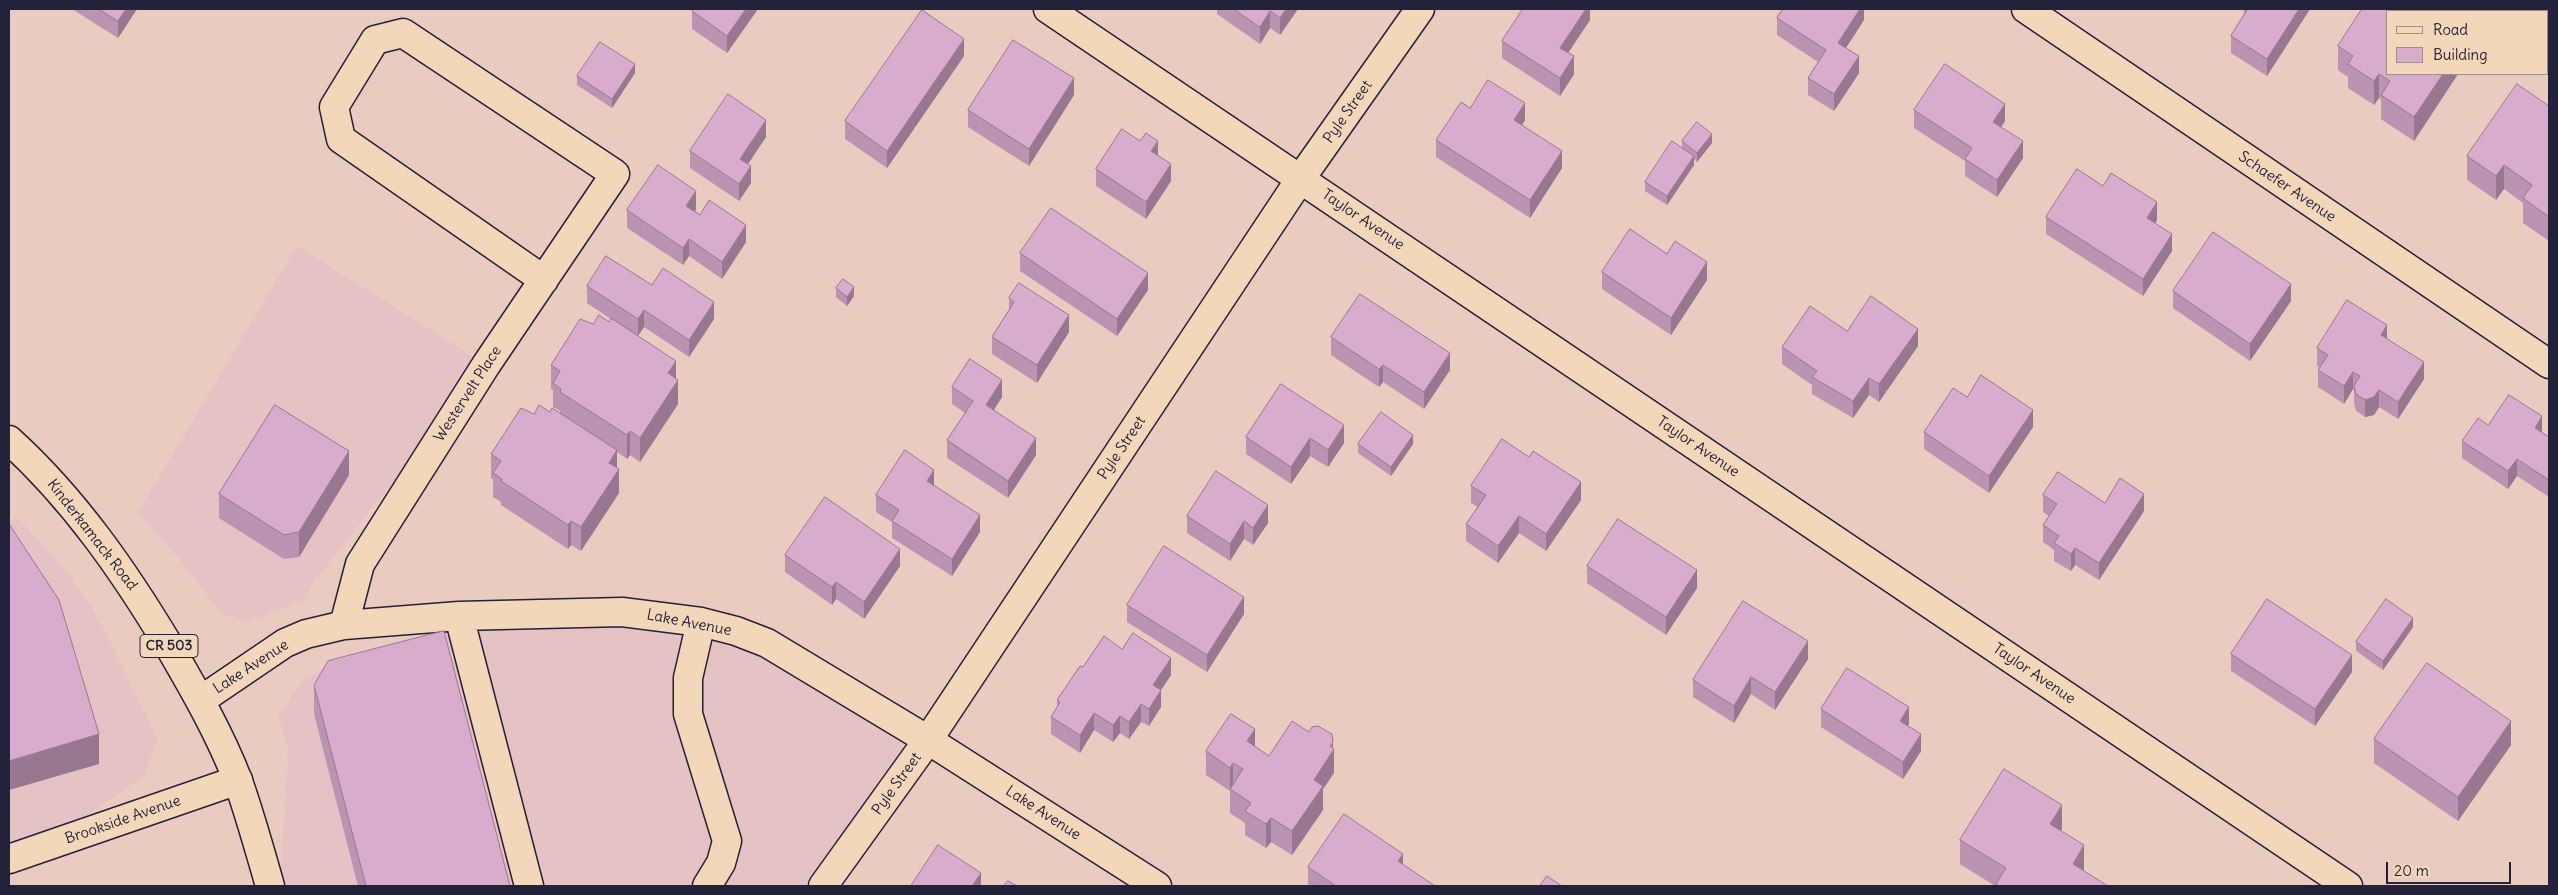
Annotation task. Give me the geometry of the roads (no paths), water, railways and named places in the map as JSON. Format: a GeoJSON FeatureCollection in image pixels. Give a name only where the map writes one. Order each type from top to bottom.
{"type":"FeatureCollection","features":[{"type":"Feature","properties":{"kind":"street","name":"Taylor Avenue"},"geometry":{"type":"LineString","coordinates":[[1048,9],[2348,886]]}},
{"type":"Feature","properties":{"kind":"street","name":"Pyle Street"},"geometry":{"type":"LineString","coordinates":[[823,886],[928,740],[1301,178],[1420,9]]}},
{"type":"Feature","properties":{"kind":"street","name":"Schaefer Avenue"},"geometry":{"type":"LineString","coordinates":[[2026,9],[2549,364]]}},
{"type":"Feature","properties":{"kind":"street","name":"Westervelt Place"},"geometry":{"type":"LineString","coordinates":[[344,625],[360,564],[486,365],[544,280],[615,174],[403,33],[375,40],[334,107],[341,139],[544,280]]}},
{"type":"Feature","properties":{"kind":"street","name":"Kinderkamack Road"},"geometry":{"type":"LineString","coordinates":[[9,440],[38,466],[110,554],[131,584],[201,700],[238,780],[270,886]]}},
{"type":"Feature","properties":{"kind":"street","name":"Lake Avenue"},"geometry":{"type":"LineString","coordinates":[[201,700],[285,643],[306,634],[344,625],[459,616],[622,612],[701,622],[736,631],[767,643],[928,740],[1157,886]]}},
{"type":"Feature","properties":{"kind":"street"},"geometry":{"type":"LineString","coordinates":[[459,616],[529,886]]}},
{"type":"Feature","properties":{"kind":"street"},"geometry":{"type":"LineString","coordinates":[[701,622],[688,678],[688,714],[727,841],[721,863],[707,886]]}},
{"type":"Feature","properties":{"kind":"street","name":"Brookside Avenue"},"geometry":{"type":"LineString","coordinates":[[9,859],[238,780]]}}]}
